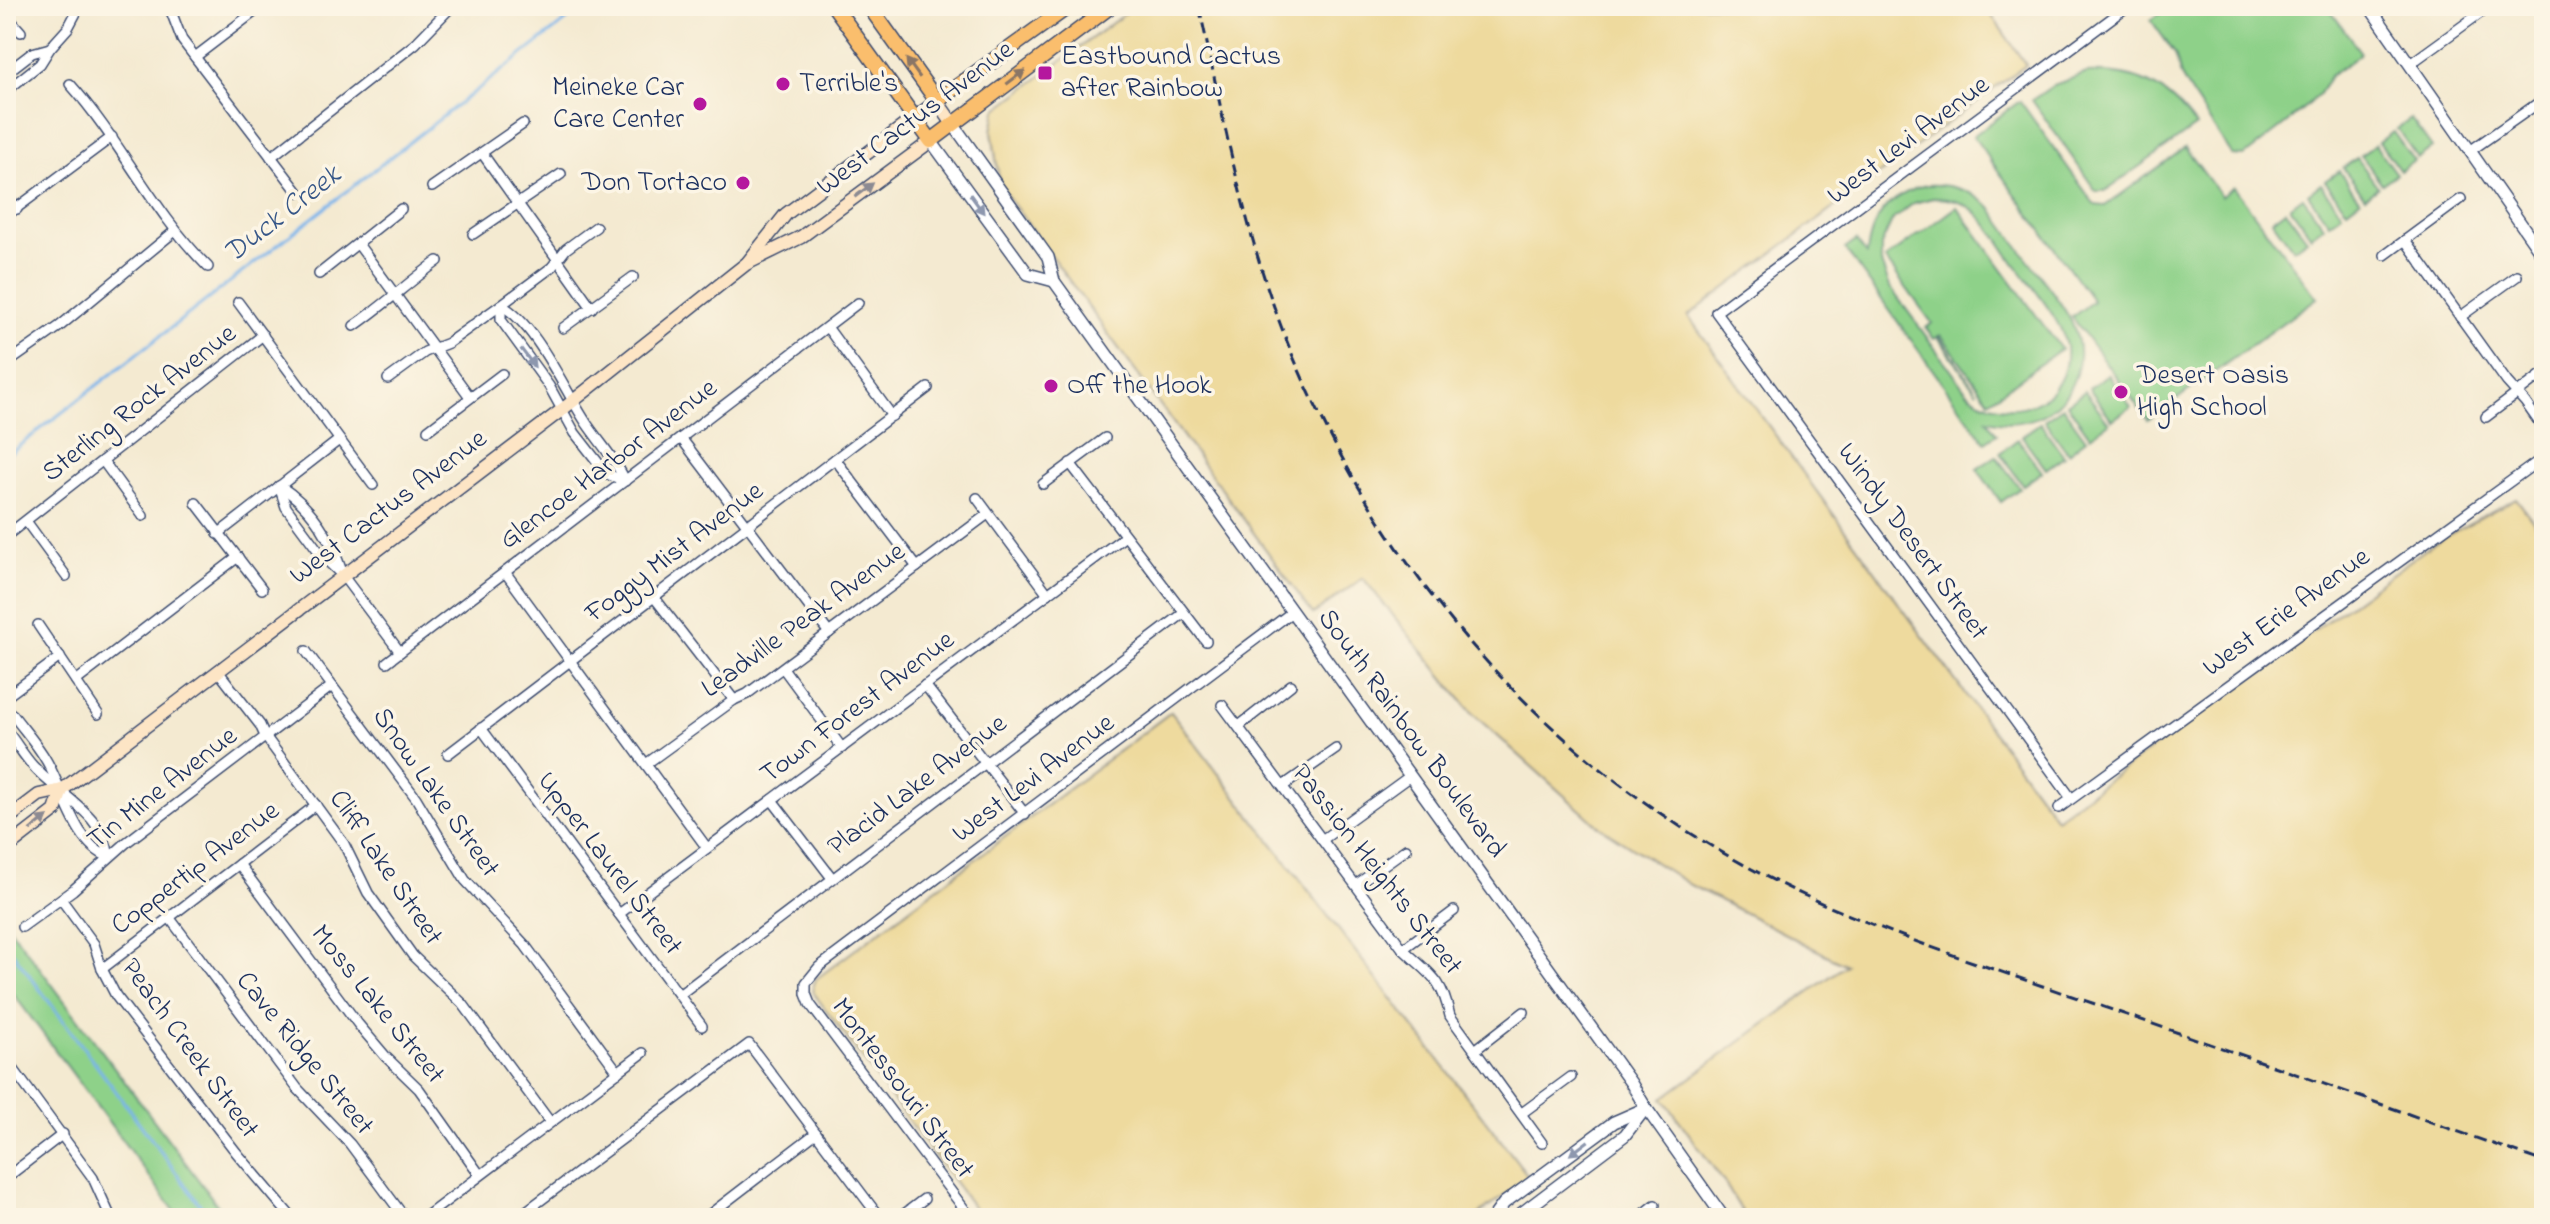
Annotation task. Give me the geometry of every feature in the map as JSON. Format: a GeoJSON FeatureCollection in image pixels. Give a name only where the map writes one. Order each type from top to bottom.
{"type":"FeatureCollection","features":[{"type":"Feature","properties":{"kind":"main road","name":"South Rainbow Boulevard"},"geometry":{"type":"LineString","coordinates":[[834,6],[931,141]]}},
{"type":"Feature","properties":{"kind":"main road","name":"South Rainbow Boulevard"},"geometry":{"type":"LineString","coordinates":[[869,6],[953,124]]}},
{"type":"Feature","properties":{"kind":"main road","name":"West Cactus Avenue"},"geometry":{"type":"LineString","coordinates":[[746,264],[786,214],[1069,6]]}},
{"type":"Feature","properties":{"kind":"main road","name":"West Cactus Avenue"},"geometry":{"type":"LineString","coordinates":[[6,820],[39,795],[62,790],[568,405],[746,264],[801,237],[1111,6]]}},
{"type":"Feature","properties":{"kind":"main road","name":"West Cactus Avenue"},"geometry":{"type":"LineString","coordinates":[[6,849],[55,811],[62,790]]}},
{"type":"Feature","properties":{"kind":"street"},"geometry":{"type":"LineString","coordinates":[[169,6],[182,40],[298,192]]}},
{"type":"Feature","properties":{"kind":"street"},"geometry":{"type":"LineString","coordinates":[[195,57],[262,6]]}},
{"type":"Feature","properties":{"kind":"street"},"geometry":{"type":"LineString","coordinates":[[271,157],[415,44],[452,6]]}},
{"type":"Feature","properties":{"kind":"street"},"geometry":{"type":"LineString","coordinates":[[2369,6],[2544,257]]}},
{"type":"Feature","properties":{"kind":"street"},"geometry":{"type":"LineString","coordinates":[[2410,64],[2490,6]]}},
{"type":"Feature","properties":{"kind":"street","name":"West Levi Avenue"},"geometry":{"type":"LineString","coordinates":[[1716,312],[2123,7]]}},
{"type":"Feature","properties":{"kind":"street"},"geometry":{"type":"LineString","coordinates":[[6,91],[40,64],[68,28],[76,10]]}},
{"type":"Feature","properties":{"kind":"street"},"geometry":{"type":"LineString","coordinates":[[6,15],[21,32]]}},
{"type":"Feature","properties":{"kind":"street"},"geometry":{"type":"LineString","coordinates":[[6,73],[32,53],[50,48]]}},
{"type":"Feature","properties":{"kind":"street"},"geometry":{"type":"LineString","coordinates":[[70,84],[112,137],[175,231],[208,267]]}},
{"type":"Feature","properties":{"kind":"street"},"geometry":{"type":"LineString","coordinates":[[2470,151],[2544,99]]}},
{"type":"Feature","properties":{"kind":"street"},"geometry":{"type":"LineString","coordinates":[[432,187],[523,124]]}},
{"type":"Feature","properties":{"kind":"street","name":"South Rainbow Boulevard"},"geometry":{"type":"LineString","coordinates":[[953,124],[1048,257],[1054,281],[1631,1083],[1724,1218]]}},
{"type":"Feature","properties":{"kind":"street"},"geometry":{"type":"LineString","coordinates":[[6,216],[112,137]]}},
{"type":"Feature","properties":{"kind":"street","name":"South Rainbow Boulevard"},"geometry":{"type":"LineString","coordinates":[[931,141],[1028,274],[1054,281]]}},
{"type":"Feature","properties":{"kind":"street"},"geometry":{"type":"LineString","coordinates":[[482,153],[592,308]]}},
{"type":"Feature","properties":{"kind":"street"},"geometry":{"type":"LineString","coordinates":[[473,234],[561,174]]}},
{"type":"Feature","properties":{"kind":"street"},"geometry":{"type":"LineString","coordinates":[[6,195],[17,209]]}},
{"type":"Feature","properties":{"kind":"street"},"geometry":{"type":"LineString","coordinates":[[2385,255],[2461,199]]}},
{"type":"Feature","properties":{"kind":"street"},"geometry":{"type":"LineString","coordinates":[[319,274],[401,209]]}},
{"type":"Feature","properties":{"kind":"street"},"geometry":{"type":"LineString","coordinates":[[388,379],[425,352],[448,343],[501,305],[552,267],[566,249],[596,227]]}},
{"type":"Feature","properties":{"kind":"street"},"geometry":{"type":"LineString","coordinates":[[6,364],[60,326],[175,231]]}},
{"type":"Feature","properties":{"kind":"street"},"geometry":{"type":"LineString","coordinates":[[2533,241],[2544,232]]}},
{"type":"Feature","properties":{"kind":"street"},"geometry":{"type":"LineString","coordinates":[[2405,240],[2544,429]]}},
{"type":"Feature","properties":{"kind":"street"},"geometry":{"type":"LineString","coordinates":[[358,244],[470,397]]}},
{"type":"Feature","properties":{"kind":"street"},"geometry":{"type":"LineString","coordinates":[[354,326],[438,261]]}},
{"type":"Feature","properties":{"kind":"street"},"geometry":{"type":"LineString","coordinates":[[2460,317],[2517,276]]}},
{"type":"Feature","properties":{"kind":"street"},"geometry":{"type":"LineString","coordinates":[[563,328],[633,277]]}},
{"type":"Feature","properties":{"kind":"street"},"geometry":{"type":"LineString","coordinates":[[238,302],[373,485]]}},
{"type":"Feature","properties":{"kind":"street","name":"Glencoe Harbor Avenue"},"geometry":{"type":"LineString","coordinates":[[387,662],[858,303]]}},
{"type":"Feature","properties":{"kind":"street"},"geometry":{"type":"LineString","coordinates":[[501,305],[512,312],[529,333],[560,378],[575,433],[607,474],[625,481]]}},
{"type":"Feature","properties":{"kind":"street"},"geometry":{"type":"LineString","coordinates":[[501,305],[501,320],[549,386],[618,465],[625,481]]}},
{"type":"Feature","properties":{"kind":"street","name":"Windy Desert Street"},"geometry":{"type":"LineString","coordinates":[[1716,312],[2071,798]]}},
{"type":"Feature","properties":{"kind":"street"},"geometry":{"type":"LineString","coordinates":[[827,327],[892,416]]}},
{"type":"Feature","properties":{"kind":"street","name":"Sterling Rock Avenue"},"geometry":{"type":"LineString","coordinates":[[6,536],[263,335]]}},
{"type":"Feature","properties":{"kind":"street"},"geometry":{"type":"LineString","coordinates":[[2486,417],[2544,373]]}},
{"type":"Feature","properties":{"kind":"street"},"geometry":{"type":"LineString","coordinates":[[428,430],[502,374]]}},
{"type":"Feature","properties":{"kind":"street","name":"Foggy Mist Avenue"},"geometry":{"type":"LineString","coordinates":[[448,754],[928,388]]}},
{"type":"Feature","properties":{"kind":"street"},"geometry":{"type":"LineString","coordinates":[[681,438],[829,633]]}},
{"type":"Feature","properties":{"kind":"street"},"geometry":{"type":"LineString","coordinates":[[1043,484],[1105,438]]}},
{"type":"Feature","properties":{"kind":"street"},"geometry":{"type":"LineString","coordinates":[[218,534],[339,440]]}},
{"type":"Feature","properties":{"kind":"street","name":"West Erie Avenue"},"geometry":{"type":"LineString","coordinates":[[2059,808],[2544,457]]}},
{"type":"Feature","properties":{"kind":"street"},"geometry":{"type":"LineString","coordinates":[[835,459],[917,567]]}},
{"type":"Feature","properties":{"kind":"street"},"geometry":{"type":"LineString","coordinates":[[103,461],[143,516]]}},
{"type":"Feature","properties":{"kind":"street"},"geometry":{"type":"LineString","coordinates":[[1070,463],[1206,641]]}},
{"type":"Feature","properties":{"kind":"street"},"geometry":{"type":"LineString","coordinates":[[279,486],[299,498],[316,521],[334,547],[343,576]]}},
{"type":"Feature","properties":{"kind":"street"},"geometry":{"type":"LineString","coordinates":[[279,486],[286,507],[294,518],[323,557],[343,576],[400,652]]}},
{"type":"Feature","properties":{"kind":"street"},"geometry":{"type":"LineString","coordinates":[[977,498],[1048,594]]}},
{"type":"Feature","properties":{"kind":"street"},"geometry":{"type":"LineString","coordinates":[[196,503],[262,589]]}},
{"type":"Feature","properties":{"kind":"street","name":"Leadville Peak Avenue"},"geometry":{"type":"LineString","coordinates":[[646,764],[783,668],[988,514]]}},
{"type":"Feature","properties":{"kind":"street"},"geometry":{"type":"LineString","coordinates":[[26,521],[66,576]]}},
{"type":"Feature","properties":{"kind":"street","name":"Town Forest Avenue"},"geometry":{"type":"LineString","coordinates":[[619,914],[1124,537]]}},
{"type":"Feature","properties":{"kind":"street"},"geometry":{"type":"LineString","coordinates":[[76,681],[238,557]]}},
{"type":"Feature","properties":{"kind":"street"},"geometry":{"type":"LineString","coordinates":[[505,572],[707,848]]}},
{"type":"Feature","properties":{"kind":"street"},"geometry":{"type":"LineString","coordinates":[[654,597],[734,700]]}},
{"type":"Feature","properties":{"kind":"street","name":"West Levi Avenue"},"geometry":{"type":"LineString","coordinates":[[806,983],[819,967],[1292,612]]}},
{"type":"Feature","properties":{"kind":"street","name":"Placid Lake Avenue"},"geometry":{"type":"LineString","coordinates":[[679,995],[1184,613]]}},
{"type":"Feature","properties":{"kind":"street"},"geometry":{"type":"LineString","coordinates":[[38,625],[98,714]]}},
{"type":"Feature","properties":{"kind":"street","name":"Snow Lake Street"},"geometry":{"type":"LineString","coordinates":[[306,651],[421,806],[465,880],[525,945],[618,1072]]}},
{"type":"Feature","properties":{"kind":"street"},"geometry":{"type":"LineString","coordinates":[[6,697],[60,657]]}},
{"type":"Feature","properties":{"kind":"street"},"geometry":{"type":"LineString","coordinates":[[783,668],[842,748]]}},
{"type":"Feature","properties":{"kind":"street","name":"Cliff Lake Street"},"geometry":{"type":"LineString","coordinates":[[218,671],[344,844],[368,893],[413,956],[463,1004],[550,1122]]}},
{"type":"Feature","properties":{"kind":"street"},"geometry":{"type":"LineString","coordinates":[[925,685],[1025,814]]}},
{"type":"Feature","properties":{"kind":"street"},"geometry":{"type":"LineString","coordinates":[[1239,726],[1291,685]]}},
{"type":"Feature","properties":{"kind":"street","name":"Tin Mine Avenue"},"geometry":{"type":"LineString","coordinates":[[22,927],[332,686]]}},
{"type":"Feature","properties":{"kind":"street","name":"Passion Heights Street"},"geometry":{"type":"LineString","coordinates":[[1222,705],[1403,949],[1438,980],[1446,996],[1450,1016],[1542,1143]]}},
{"type":"Feature","properties":{"kind":"street"},"geometry":{"type":"LineString","coordinates":[[6,710],[45,758],[62,790],[70,815],[98,853],[109,857]]}},
{"type":"Feature","properties":{"kind":"street","name":"Upper Laurel Street"},"geometry":{"type":"LineString","coordinates":[[481,728],[702,1026]]}},
{"type":"Feature","properties":{"kind":"street"},"geometry":{"type":"LineString","coordinates":[[6,730],[35,768],[62,790]]}},
{"type":"Feature","properties":{"kind":"street"},"geometry":{"type":"LineString","coordinates":[[1283,786],[1336,749]]}},
{"type":"Feature","properties":{"kind":"street"},"geometry":{"type":"LineString","coordinates":[[1322,840],[1410,776]]}},
{"type":"Feature","properties":{"kind":"street"},"geometry":{"type":"LineString","coordinates":[[772,800],[832,878]]}},
{"type":"Feature","properties":{"kind":"street","name":"Coppertip Avenue"},"geometry":{"type":"LineString","coordinates":[[102,969],[316,805]]}},
{"type":"Feature","properties":{"kind":"street"},"geometry":{"type":"LineString","coordinates":[[1356,885],[1406,849]]}},
{"type":"Feature","properties":{"kind":"street","name":"Moss Lake Street"},"geometry":{"type":"LineString","coordinates":[[239,864],[358,1024],[419,1089],[480,1175]]}},
{"type":"Feature","properties":{"kind":"street","name":"Peach Creek Street"},"geometry":{"type":"LineString","coordinates":[[61,899],[94,944],[116,996],[263,1186],[292,1218]]}},
{"type":"Feature","properties":{"kind":"street"},"geometry":{"type":"LineString","coordinates":[[1403,949],[1454,911]]}},
{"type":"Feature","properties":{"kind":"street","name":"Cave Ridge Street"},"geometry":{"type":"LineString","coordinates":[[169,917],[297,1088],[350,1144],[405,1218]]}},
{"type":"Feature","properties":{"kind":"street","name":"Montessouri Street"},"geometry":{"type":"LineString","coordinates":[[806,983],[810,1004],[971,1218]]}},
{"type":"Feature","properties":{"kind":"street"},"geometry":{"type":"LineString","coordinates":[[1475,1050],[1524,1012]]}},
{"type":"Feature","properties":{"kind":"street"},"geometry":{"type":"LineString","coordinates":[[517,1218],[749,1044],[880,1218]]}},
{"type":"Feature","properties":{"kind":"street"},"geometry":{"type":"LineString","coordinates":[[424,1218],[643,1053]]}},
{"type":"Feature","properties":{"kind":"street"},"geometry":{"type":"LineString","coordinates":[[6,1059],[93,1178],[111,1218]]}},
{"type":"Feature","properties":{"kind":"street"},"geometry":{"type":"LineString","coordinates":[[1522,1113],[1571,1077]]}},
{"type":"Feature","properties":{"kind":"street"},"geometry":{"type":"LineString","coordinates":[[1493,1218],[1504,1203],[1614,1122],[1646,1108]]}},
{"type":"Feature","properties":{"kind":"street"},"geometry":{"type":"LineString","coordinates":[[1515,1218],[1625,1135],[1646,1108]]}},
{"type":"Feature","properties":{"kind":"street"},"geometry":{"type":"LineString","coordinates":[[705,1218],[816,1133]]}},
{"type":"Feature","properties":{"kind":"street"},"geometry":{"type":"LineString","coordinates":[[6,1178],[63,1134]]}},
{"type":"Feature","properties":{"kind":"street"},"geometry":{"type":"LineString","coordinates":[[899,1218],[924,1199]]}},
{"type":"Feature","properties":{"kind":"street"},"geometry":{"type":"LineString","coordinates":[[1639,1218],[1655,1205]]}},
{"type":"Feature","properties":{"kind":"green space"},"geometry":{"type":"Polygon","coordinates":[[[2171,6],[2327,6],[2361,53],[2330,76],[2318,95],[2288,122],[2244,156],[2232,155],[2189,90],[2175,54],[2151,20],[2171,6]]]}},
{"type":"Feature","properties":{"kind":"green space"},"geometry":{"type":"Polygon","coordinates":[[[2087,73],[2121,75],[2149,84],[2174,101],[2196,126],[2105,191],[2096,191],[2032,100],[2054,85],[2087,73]]]}},
{"type":"Feature","properties":{"kind":"green space"},"geometry":{"type":"Polygon","coordinates":[[[2020,101],[2095,205],[2105,206],[2185,148],[2221,196],[2234,187],[2317,298],[2148,420],[2072,317],[2093,301],[1973,136],[2020,101]]]}},
{"type":"Feature","properties":{"kind":"green space"},"geometry":{"type":"Polygon","coordinates":[[[2411,119],[2432,148],[2418,158],[2397,129],[2411,119]]]}},
{"type":"Feature","properties":{"kind":"green space"},"geometry":{"type":"Polygon","coordinates":[[[2393,132],[2414,161],[2400,171],[2379,142],[2393,132]]]}},
{"type":"Feature","properties":{"kind":"green space"},"geometry":{"type":"Polygon","coordinates":[[[2375,145],[2396,174],[2382,184],[2361,155],[2375,145]]]}},
{"type":"Feature","properties":{"kind":"green space"},"geometry":{"type":"Polygon","coordinates":[[[2357,158],[2378,187],[2365,197],[2343,168],[2357,158]]]}},
{"type":"Feature","properties":{"kind":"green space"},"geometry":{"type":"Polygon","coordinates":[[[2339,171],[2360,200],[2347,210],[2325,181],[2339,171]]]}},
{"type":"Feature","properties":{"kind":"green space"},"geometry":{"type":"Polygon","coordinates":[[[2321,184],[2342,213],[2329,223],[2308,194],[2321,184]]]}},
{"type":"Feature","properties":{"kind":"green space"},"geometry":{"type":"Polygon","coordinates":[[[1945,185],[1970,193],[1985,202],[2056,297],[2076,333],[2079,359],[2074,378],[2063,398],[2050,411],[2033,419],[2005,423],[1987,420],[1997,434],[1985,442],[1845,249],[1856,241],[1867,255],[1877,219],[1892,202],[1913,189],[1945,185]],[[1933,198],[1914,203],[1893,219],[1881,245],[1881,263],[1890,287],[1967,392],[1983,402],[2000,407],[2017,408],[2033,404],[2058,383],[2065,367],[2066,347],[2061,329],[1979,216],[1959,202],[1933,198]]]}},
{"type":"Feature","properties":{"kind":"green space"},"geometry":{"type":"Polygon","coordinates":[[[2303,197],[2324,226],[2311,236],[2290,207],[2303,197]]]}},
{"type":"Feature","properties":{"kind":"green space"},"geometry":{"type":"Polygon","coordinates":[[[1957,207],[2061,349],[1989,401],[1941,335],[1977,392],[1938,337],[1934,339],[1926,328],[1932,323],[1885,259],[1957,207]]]}},
{"type":"Feature","properties":{"kind":"green space"},"geometry":{"type":"Polygon","coordinates":[[[2285,210],[2307,239],[2293,249],[2272,220],[2285,210]]]}},
{"type":"Feature","properties":{"kind":"green space"},"geometry":{"type":"Polygon","coordinates":[[[2108,374],[2131,407],[2112,420],[2089,388],[2108,374]]]}},
{"type":"Feature","properties":{"kind":"green space"},"geometry":{"type":"Polygon","coordinates":[[[2085,391],[2109,423],[2090,436],[2067,404],[2085,391]]]}},
{"type":"Feature","properties":{"kind":"green space"},"geometry":{"type":"Polygon","coordinates":[[[2063,407],[2086,439],[2068,453],[2044,420],[2063,407]]]}},
{"type":"Feature","properties":{"kind":"green space"},"geometry":{"type":"Polygon","coordinates":[[[2040,423],[2064,456],[2046,469],[2022,436],[2040,423]]]}},
{"type":"Feature","properties":{"kind":"green space"},"geometry":{"type":"Polygon","coordinates":[[[2018,439],[2042,472],[2023,485],[2000,453],[2018,439]]]}},
{"type":"Feature","properties":{"kind":"green space"},"geometry":{"type":"Polygon","coordinates":[[[1996,456],[2020,488],[2001,502],[1977,469],[1996,456]]]}},
{"type":"Feature","properties":{"kind":"green space"},"geometry":{"type":"Polygon","coordinates":[[[6,923],[227,1218],[180,1218],[6,984],[6,923]]]}},
{"type":"Feature","properties":{"kind":"sand"},"geometry":{"type":"Polygon","coordinates":[[[1135,6],[1985,6],[2026,65],[1688,316],[2056,818],[2437,541],[2516,498],[2544,536],[2544,1218],[1746,1218],[1663,1098],[1846,965],[1690,885],[1597,825],[1472,713],[1363,578],[1313,614],[1000,186],[992,131],[996,110],[1135,6]]]}},
{"type":"Feature","properties":{"kind":"sand"},"geometry":{"type":"Polygon","coordinates":[[[1171,712],[1529,1177],[1474,1218],[981,1218],[812,991],[816,979],[1171,712]]]}},
{"type":"Feature","properties":{"kind":"waterway","name":"Duck Creek"},"geometry":{"type":"LineString","coordinates":[[6,456],[585,6]]}},
{"type":"Feature","properties":{"kind":"waterway"},"geometry":{"type":"LineString","coordinates":[[10,949],[210,1218]]}},
{"type":"Feature","properties":{"kind":"railway"},"geometry":{"type":"LineString","coordinates":[[1199,6],[1237,179],[1260,265],[1290,349],[1331,436],[1378,518],[1432,596],[1492,667],[1558,733],[1631,793],[1710,845],[1834,909],[1955,956],[2544,1162]]}},
{"type":"Feature","properties":{"kind":"place","name":"Eastbound Cactus after Rainbow"},"geometry":{"type":"Point","coordinates":[1045,73]}},
{"type":"Feature","properties":{"kind":"place","name":"Terrible's"},"geometry":{"type":"Point","coordinates":[783,84]}},
{"type":"Feature","properties":{"kind":"place","name":"Meineke Car Care Center"},"geometry":{"type":"Point","coordinates":[700,104]}},
{"type":"Feature","properties":{"kind":"place","name":"Don Tortaco"},"geometry":{"type":"Point","coordinates":[743,183]}},
{"type":"Feature","properties":{"kind":"place","name":"Off the Hook"},"geometry":{"type":"Point","coordinates":[1051,386]}},
{"type":"Feature","properties":{"kind":"place","name":"Desert Oasis High School"},"geometry":{"type":"Point","coordinates":[2121,392]}}]}
